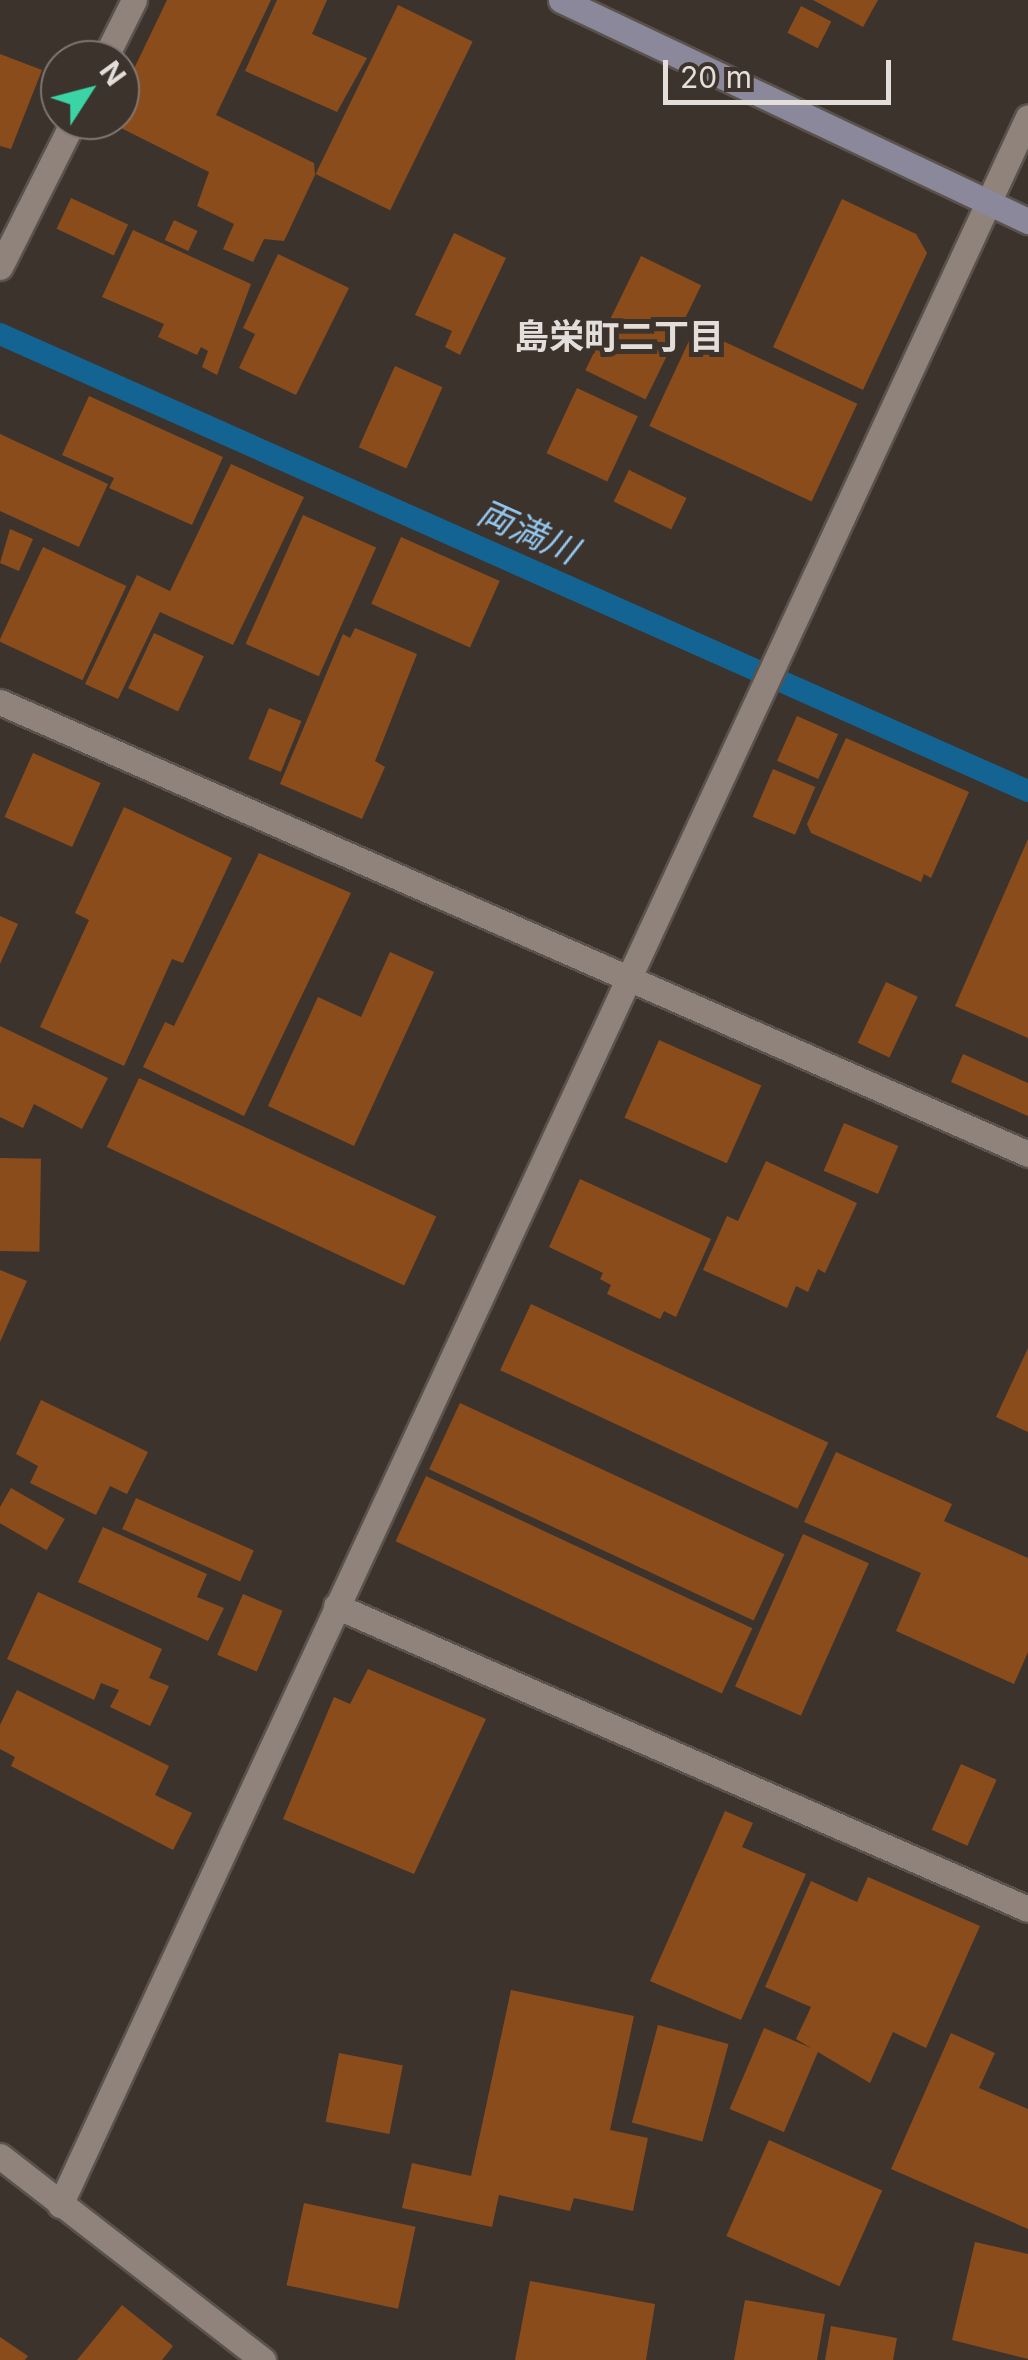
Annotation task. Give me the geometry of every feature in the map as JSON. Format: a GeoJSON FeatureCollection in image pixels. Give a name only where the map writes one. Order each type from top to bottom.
{"type":"FeatureCollection","features":[{"type":"Feature","properties":{"kind":"street"},"geometry":{"type":"LineString","coordinates":[[114,40],[134,0]]}},
{"type":"Feature","properties":{"kind":"street"},"geometry":{"type":"LineString","coordinates":[[561,0],[1028,220]]}},
{"type":"Feature","properties":{"kind":"street"},"geometry":{"type":"LineString","coordinates":[[60,2205],[626,976],[1028,117]]}},
{"type":"Feature","properties":{"kind":"street"},"geometry":{"type":"LineString","coordinates":[[0,267],[64,140]]}},
{"type":"Feature","properties":{"kind":"street"},"geometry":{"type":"LineString","coordinates":[[0,702],[1028,1154]]}},
{"type":"Feature","properties":{"kind":"street"},"geometry":{"type":"LineString","coordinates":[[336,1606],[1028,1910]]}},
{"type":"Feature","properties":{"kind":"street"},"geometry":{"type":"LineString","coordinates":[[0,2156],[263,2360]]}},
{"type":"Feature","properties":{"kind":"building"},"geometry":{"type":"Polygon","coordinates":[[[167,0],[271,0],[216,115],[314,163],[315,175],[284,241],[264,239],[253,262],[223,249],[234,224],[197,206],[209,172],[140,138],[140,56],[167,0]]]}},
{"type":"Feature","properties":{"kind":"building"},"geometry":{"type":"Polygon","coordinates":[[[277,0],[327,0],[312,34],[367,58],[337,112],[245,71],[277,0]]]}},
{"type":"Feature","properties":{"kind":"building"},"geometry":{"type":"Polygon","coordinates":[[[813,0],[878,0],[863,27],[813,0]]]}},
{"type":"Feature","properties":{"kind":"building"},"geometry":{"type":"Polygon","coordinates":[[[398,5],[473,41],[390,210],[316,174],[398,5]]]}},
{"type":"Feature","properties":{"kind":"building"},"geometry":{"type":"Polygon","coordinates":[[[801,6],[831,21],[818,48],[787,33],[801,6]]]}},
{"type":"Feature","properties":{"kind":"building"},"geometry":{"type":"Polygon","coordinates":[[[0,54],[40,69],[40,75],[11,149],[0,146],[0,54]]]}},
{"type":"Feature","properties":{"kind":"building"},"geometry":{"type":"Polygon","coordinates":[[[71,198],[128,225],[114,255],[57,229],[71,198]]]}},
{"type":"Feature","properties":{"kind":"building"},"geometry":{"type":"Polygon","coordinates":[[[842,199],[916,234],[927,253],[863,390],[773,347],[842,199]]]}},
{"type":"Feature","properties":{"kind":"building"},"geometry":{"type":"Polygon","coordinates":[[[174,220],[198,231],[188,251],[165,240],[174,220]]]}},
{"type":"Feature","properties":{"kind":"building"},"geometry":{"type":"Polygon","coordinates":[[[133,230],[251,284],[217,375],[202,367],[208,351],[201,347],[197,355],[158,337],[164,324],[102,297],[133,230]]]}},
{"type":"Feature","properties":{"kind":"building"},"geometry":{"type":"Polygon","coordinates":[[[454,233],[506,258],[460,355],[445,347],[452,331],[415,315],[454,233]]]}},
{"type":"Feature","properties":{"kind":"building"},"geometry":{"type":"Polygon","coordinates":[[[278,254],[349,288],[296,395],[239,368],[255,334],[243,328],[278,254]]]}},
{"type":"Feature","properties":{"kind":"building"},"geometry":{"type":"Polygon","coordinates":[[[641,256],[701,285],[646,400],[585,370],[641,256]]]}},
{"type":"Feature","properties":{"kind":"building"},"geometry":{"type":"Polygon","coordinates":[[[695,328],[857,404],[812,502],[649,426],[695,328]]]}},
{"type":"Feature","properties":{"kind":"building"},"geometry":{"type":"Polygon","coordinates":[[[395,366],[443,387],[406,468],[359,447],[395,366]]]}},
{"type":"Feature","properties":{"kind":"building"},"geometry":{"type":"Polygon","coordinates":[[[577,388],[638,416],[607,482],[547,453],[577,388]]]}},
{"type":"Feature","properties":{"kind":"building"},"geometry":{"type":"Polygon","coordinates":[[[89,396],[223,457],[192,525],[109,488],[114,478],[62,455],[89,396]]]}},
{"type":"Feature","properties":{"kind":"building"},"geometry":{"type":"Polygon","coordinates":[[[0,434],[108,484],[79,547],[0,511],[0,434]]]}},
{"type":"Feature","properties":{"kind":"building"},"geometry":{"type":"Polygon","coordinates":[[[231,464],[304,497],[233,645],[160,612],[118,699],[85,684],[137,575],[170,591],[231,464]]]}},
{"type":"Feature","properties":{"kind":"building"},"geometry":{"type":"Polygon","coordinates":[[[629,470],[687,498],[671,530],[614,501],[629,470]]]}},
{"type":"Feature","properties":{"kind":"building"},"geometry":{"type":"Polygon","coordinates":[[[303,515],[376,548],[319,676],[246,644],[303,515]]]}},
{"type":"Feature","properties":{"kind":"building"},"geometry":{"type":"Polygon","coordinates":[[[10,529],[33,539],[19,571],[0,563],[10,529]]]}},
{"type":"Feature","properties":{"kind":"building"},"geometry":{"type":"Polygon","coordinates":[[[401,537],[500,581],[470,648],[371,604],[401,537]]]}},
{"type":"Feature","properties":{"kind":"building"},"geometry":{"type":"Polygon","coordinates":[[[43,547],[126,586],[82,680],[0,642],[43,547]]]}},
{"type":"Feature","properties":{"kind":"building"},"geometry":{"type":"Polygon","coordinates":[[[355,628],[417,654],[375,761],[385,767],[362,819],[280,784],[343,634],[350,638],[355,628]]]}},
{"type":"Feature","properties":{"kind":"building"},"geometry":{"type":"Polygon","coordinates":[[[154,633],[204,656],[178,712],[128,688],[154,633]]]}},
{"type":"Feature","properties":{"kind":"building"},"geometry":{"type":"Polygon","coordinates":[[[269,708],[301,721],[281,772],[248,759],[269,708]]]}},
{"type":"Feature","properties":{"kind":"building"},"geometry":{"type":"Polygon","coordinates":[[[797,716],[838,734],[818,779],[777,761],[797,716]]]}},
{"type":"Feature","properties":{"kind":"building"},"geometry":{"type":"Polygon","coordinates":[[[846,738],[969,792],[931,878],[924,874],[921,882],[811,833],[807,824],[846,738]]]}},
{"type":"Feature","properties":{"kind":"building"},"geometry":{"type":"Polygon","coordinates":[[[33,753],[101,783],[72,847],[5,817],[33,753]]]}},
{"type":"Feature","properties":{"kind":"building"},"geometry":{"type":"Polygon","coordinates":[[[773,769],[815,787],[795,835],[753,817],[773,769]]]}},
{"type":"Feature","properties":{"kind":"building"},"geometry":{"type":"Polygon","coordinates":[[[124,807],[232,858],[183,963],[172,959],[124,1066],[40,1027],[89,920],[75,913],[124,807]]]}},
{"type":"Feature","properties":{"kind":"building"},"geometry":{"type":"Polygon","coordinates":[[[1028,839],[1028,1038],[955,1006],[1028,839]]]}},
{"type":"Feature","properties":{"kind":"building"},"geometry":{"type":"Polygon","coordinates":[[[259,853],[351,893],[244,1116],[143,1067],[165,1022],[174,1026],[259,853]]]}},
{"type":"Feature","properties":{"kind":"building"},"geometry":{"type":"Polygon","coordinates":[[[0,916],[18,924],[0,964],[0,916]]]}},
{"type":"Feature","properties":{"kind":"building"},"geometry":{"type":"Polygon","coordinates":[[[390,952],[434,972],[354,1146],[268,1106],[318,997],[361,1017],[390,952]]]}},
{"type":"Feature","properties":{"kind":"building"},"geometry":{"type":"Polygon","coordinates":[[[886,982],[918,997],[889,1058],[858,1043],[886,982]]]}},
{"type":"Feature","properties":{"kind":"building"},"geometry":{"type":"Polygon","coordinates":[[[0,1026],[108,1078],[82,1129],[34,1104],[23,1128],[0,1117],[0,1026]]]}},
{"type":"Feature","properties":{"kind":"building"},"geometry":{"type":"Polygon","coordinates":[[[659,1040],[761,1086],[727,1163],[624,1118],[659,1040]]]}},
{"type":"Feature","properties":{"kind":"building"},"geometry":{"type":"Polygon","coordinates":[[[963,1054],[1028,1083],[1028,1116],[951,1082],[963,1054]]]}},
{"type":"Feature","properties":{"kind":"building"},"geometry":{"type":"Polygon","coordinates":[[[139,1078],[436,1217],[404,1285],[107,1147],[139,1078]]]}},
{"type":"Feature","properties":{"kind":"building"},"geometry":{"type":"Polygon","coordinates":[[[844,1123],[898,1146],[878,1194],[824,1171],[844,1123]]]}},
{"type":"Feature","properties":{"kind":"building"},"geometry":{"type":"Polygon","coordinates":[[[0,1158],[41,1159],[39,1252],[0,1251],[0,1158]]]}},
{"type":"Feature","properties":{"kind":"building"},"geometry":{"type":"Polygon","coordinates":[[[766,1161],[857,1203],[825,1273],[818,1269],[808,1292],[796,1286],[787,1308],[703,1270],[727,1216],[738,1221],[766,1161]]]}},
{"type":"Feature","properties":{"kind":"building"},"geometry":{"type":"Polygon","coordinates":[[[580,1179],[711,1239],[676,1317],[664,1311],[660,1319],[607,1294],[611,1285],[600,1279],[603,1273],[549,1247],[580,1179]]]}},
{"type":"Feature","properties":{"kind":"building"},"geometry":{"type":"Polygon","coordinates":[[[0,1270],[27,1281],[0,1342],[0,1270]]]}},
{"type":"Feature","properties":{"kind":"building"},"geometry":{"type":"Polygon","coordinates":[[[531,1304],[828,1443],[797,1509],[500,1370],[531,1304]]]}},
{"type":"Feature","properties":{"kind":"building"},"geometry":{"type":"Polygon","coordinates":[[[1028,1348],[1028,1432],[996,1417],[1028,1348]]]}},
{"type":"Feature","properties":{"kind":"building"},"geometry":{"type":"Polygon","coordinates":[[[41,1400],[148,1452],[127,1494],[110,1486],[96,1515],[30,1483],[38,1466],[16,1454],[41,1400]]]}},
{"type":"Feature","properties":{"kind":"building"},"geometry":{"type":"Polygon","coordinates":[[[460,1403],[784,1554],[754,1620],[429,1469],[460,1403]]]}},
{"type":"Feature","properties":{"kind":"building"},"geometry":{"type":"Polygon","coordinates":[[[836,1452],[952,1504],[944,1521],[1028,1558],[1028,1652],[1014,1684],[896,1631],[921,1573],[804,1522],[836,1452]]]}},
{"type":"Feature","properties":{"kind":"building"},"geometry":{"type":"Polygon","coordinates":[[[426,1476],[752,1628],[722,1693],[396,1541],[426,1476]]]}},
{"type":"Feature","properties":{"kind":"building"},"geometry":{"type":"Polygon","coordinates":[[[11,1488],[65,1519],[47,1550],[0,1523],[0,1507],[11,1488]]]}},
{"type":"Feature","properties":{"kind":"building"},"geometry":{"type":"Polygon","coordinates":[[[136,1498],[254,1550],[240,1582],[122,1529],[136,1498]]]}},
{"type":"Feature","properties":{"kind":"building"},"geometry":{"type":"Polygon","coordinates":[[[103,1527],[207,1574],[197,1597],[224,1608],[208,1641],[78,1582],[103,1527]]]}},
{"type":"Feature","properties":{"kind":"building"},"geometry":{"type":"Polygon","coordinates":[[[803,1534],[869,1563],[801,1716],[735,1687],[803,1534]]]}},
{"type":"Feature","properties":{"kind":"building"},"geometry":{"type":"Polygon","coordinates":[[[38,1592],[162,1649],[149,1678],[169,1686],[150,1726],[110,1707],[119,1690],[101,1683],[94,1700],[7,1659],[38,1592]]]}},
{"type":"Feature","properties":{"kind":"building"},"geometry":{"type":"Polygon","coordinates":[[[243,1594],[283,1611],[257,1672],[217,1655],[243,1594]]]}},
{"type":"Feature","properties":{"kind":"building"},"geometry":{"type":"Polygon","coordinates":[[[368,1669],[486,1719],[414,1874],[283,1819],[334,1697],[350,1704],[368,1669]]]}},
{"type":"Feature","properties":{"kind":"building"},"geometry":{"type":"Polygon","coordinates":[[[17,1690],[169,1766],[155,1795],[192,1813],[173,1850],[11,1766],[15,1757],[0,1749],[0,1725],[17,1690]]]}},
{"type":"Feature","properties":{"kind":"building"},"geometry":{"type":"Polygon","coordinates":[[[961,1764],[997,1780],[967,1846],[932,1830],[961,1764]]]}},
{"type":"Feature","properties":{"kind":"building"},"geometry":{"type":"Polygon","coordinates":[[[725,1811],[753,1823],[742,1847],[806,1874],[741,2020],[650,1981],[725,1811]]]}},
{"type":"Feature","properties":{"kind":"building"},"geometry":{"type":"Polygon","coordinates":[[[868,1877],[980,1926],[926,2048],[893,2032],[870,2083],[796,2039],[811,2007],[765,1987],[811,1881],[857,1902],[868,1877]]]}},
{"type":"Feature","properties":{"kind":"building"},"geometry":{"type":"Polygon","coordinates":[[[511,1990],[634,2016],[610,2130],[648,2138],[633,2211],[574,2198],[570,2211],[499,2195],[492,2227],[402,2208],[412,2163],[471,2176],[511,1990]]]}},
{"type":"Feature","properties":{"kind":"building"},"geometry":{"type":"Polygon","coordinates":[[[658,2025],[729,2044],[702,2141],[632,2123],[658,2025]]]}},
{"type":"Feature","properties":{"kind":"building"},"geometry":{"type":"Polygon","coordinates":[[[764,2028],[818,2051],[784,2132],[730,2109],[764,2028]]]}},
{"type":"Feature","properties":{"kind":"building"},"geometry":{"type":"Polygon","coordinates":[[[951,2033],[995,2053],[979,2088],[1028,2109],[1028,2229],[891,2169],[951,2033]]]}},
{"type":"Feature","properties":{"kind":"building"},"geometry":{"type":"Polygon","coordinates":[[[339,2053],[403,2065],[389,2134],[326,2122],[339,2053]]]}},
{"type":"Feature","properties":{"kind":"building"},"geometry":{"type":"Polygon","coordinates":[[[769,2140],[882,2190],[840,2286],[726,2236],[769,2140]]]}},
{"type":"Feature","properties":{"kind":"building"},"geometry":{"type":"Polygon","coordinates":[[[304,2203],[416,2227],[398,2309],[287,2285],[304,2203]]]}},
{"type":"Feature","properties":{"kind":"building"},"geometry":{"type":"Polygon","coordinates":[[[975,2242],[1028,2254],[1028,2359],[952,2340],[975,2242]]]}},
{"type":"Feature","properties":{"kind":"building"},"geometry":{"type":"Polygon","coordinates":[[[530,2281],[655,2304],[646,2360],[515,2360],[530,2281]]]}},
{"type":"Feature","properties":{"kind":"building"},"geometry":{"type":"Polygon","coordinates":[[[745,2300],[825,2314],[817,2360],[734,2360],[745,2300]]]}},
{"type":"Feature","properties":{"kind":"building"},"geometry":{"type":"Polygon","coordinates":[[[122,2305],[173,2346],[162,2360],[77,2360],[122,2305]]]}},
{"type":"Feature","properties":{"kind":"building"},"geometry":{"type":"Polygon","coordinates":[[[831,2326],[897,2338],[893,2360],[825,2360],[831,2326]]]}},
{"type":"Feature","properties":{"kind":"building"},"geometry":{"type":"Polygon","coordinates":[[[0,2337],[28,2356],[25,2360],[0,2360],[0,2337]]]}},
{"type":"Feature","properties":{"kind":"waterway","name":"両満川"},"geometry":{"type":"LineString","coordinates":[[0,334],[1028,791]]}},
{"type":"Feature","properties":{"kind":"district","name":"島栄町二丁目"},"geometry":{"type":"Point","coordinates":[619,336]}}]}
